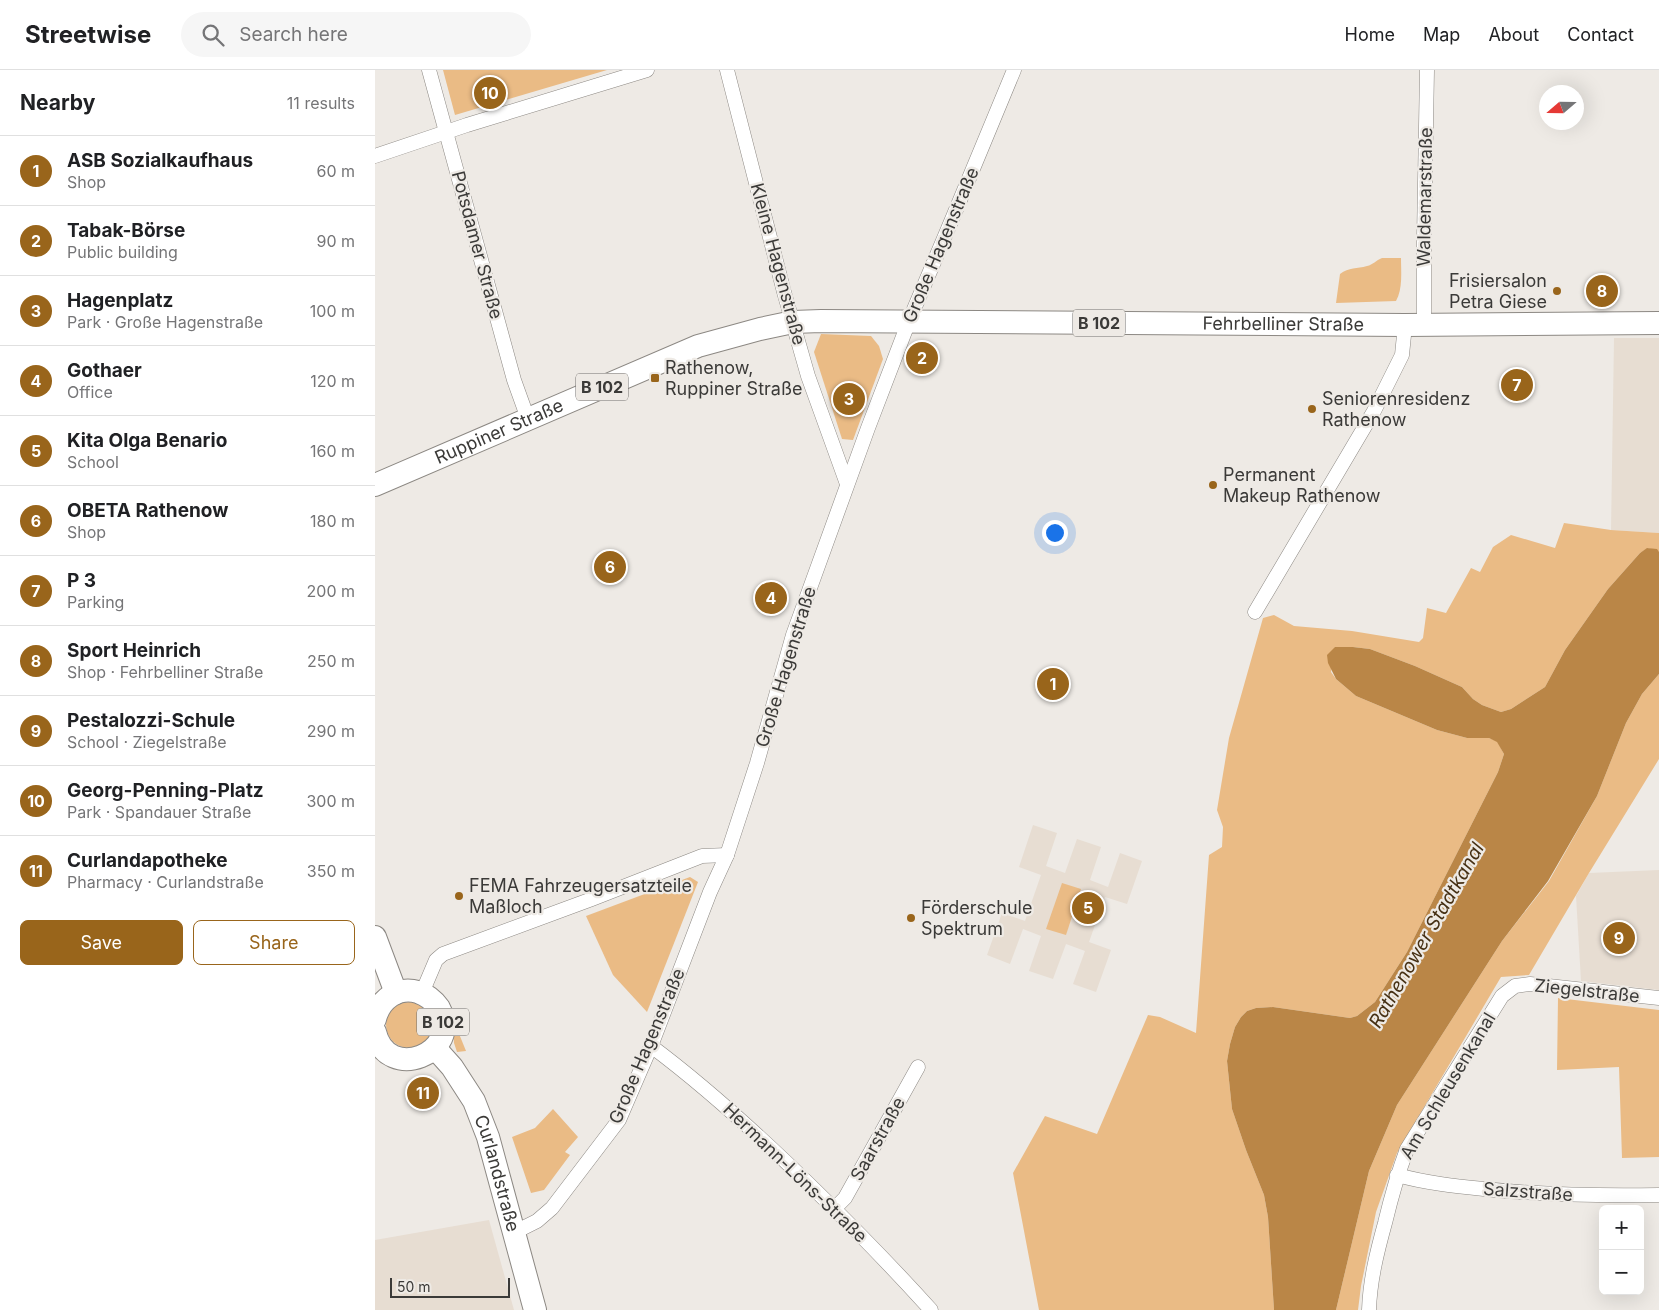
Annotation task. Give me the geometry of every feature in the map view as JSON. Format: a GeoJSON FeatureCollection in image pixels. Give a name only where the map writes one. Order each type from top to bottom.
{"type":"FeatureCollection","features":[{"type":"Feature","properties":{"kind":"main road","name":"B 102"},"geometry":{"type":"LineString","coordinates":[[793,322],[909,321]]}},
{"type":"Feature","properties":{"kind":"main road","name":"Fehrbelliner Straße"},"geometry":{"type":"LineString","coordinates":[[909,321],[1415,325],[1659,323]]}},
{"type":"Feature","properties":{"kind":"main road","name":"Ruppiner Straße"},"geometry":{"type":"LineString","coordinates":[[375,485],[698,346],[793,322]]}},
{"type":"Feature","properties":{"kind":"main road","name":"B 102"},"geometry":{"type":"LineString","coordinates":[[375,936],[396,993]]}},
{"type":"Feature","properties":{"kind":"main road","name":"B 102"},"geometry":{"type":"LineString","coordinates":[[375,1019],[381,1005],[390,996],[396,993],[411,991],[422,993],[433,1001],[440,1011],[443,1031],[435,1048],[417,1059],[395,1057],[379,1043],[375,1032]]}},
{"type":"Feature","properties":{"kind":"main road","name":"Curlandstraße"},"geometry":{"type":"LineString","coordinates":[[435,1048],[452,1067],[474,1101],[489,1136],[535,1310]]}},
{"type":"Feature","properties":{"kind":"street","name":"Potsdamer Straße"},"geometry":{"type":"LineString","coordinates":[[429,70],[512,370],[528,419]]}},
{"type":"Feature","properties":{"kind":"street"},"geometry":{"type":"LineString","coordinates":[[375,156],[647,70]]}},
{"type":"Feature","properties":{"kind":"street","name":"Kleine Hagenstraße"},"geometry":{"type":"LineString","coordinates":[[727,70],[784,292],[808,376],[847,484]]}},
{"type":"Feature","properties":{"kind":"street","name":"Große Hagenstraße"},"geometry":{"type":"LineString","coordinates":[[515,1232],[537,1221],[552,1208],[619,1120],[651,1046],[710,892],[727,855],[757,763],[793,635],[847,484],[909,321],[1014,70]]}},
{"type":"Feature","properties":{"kind":"street","name":"Waldemarstraße"},"geometry":{"type":"LineString","coordinates":[[1255,612],[1374,411],[1403,355],[1415,325],[1424,238],[1427,70]]}},
{"type":"Feature","properties":{"kind":"street"},"geometry":{"type":"LineString","coordinates":[[422,993],[436,960],[443,954],[702,856],[727,855]]}},
{"type":"Feature","properties":{"kind":"street","name":"Ziegelstraße"},"geometry":{"type":"LineString","coordinates":[[1515,986],[1530,984],[1659,998]]}},
{"type":"Feature","properties":{"kind":"street","name":"Am Schleusenkanal"},"geometry":{"type":"LineString","coordinates":[[1369,1310],[1370,1288],[1397,1175],[1407,1149],[1502,996],[1515,986]]}},
{"type":"Feature","properties":{"kind":"street","name":"Hermann-Löns-Straße"},"geometry":{"type":"LineString","coordinates":[[651,1046],[695,1079],[781,1157],[884,1258],[931,1310]]}},
{"type":"Feature","properties":{"kind":"street","name":"Saarstraße"},"geometry":{"type":"LineString","coordinates":[[834,1209],[845,1198],[918,1067]]}},
{"type":"Feature","properties":{"kind":"street","name":"Salzstraße"},"geometry":{"type":"LineString","coordinates":[[1397,1175],[1431,1183],[1533,1194],[1575,1196],[1659,1195]]}},
{"type":"Feature","properties":{"kind":"shaded area"},"geometry":{"type":"Polygon","coordinates":[[[443,70],[607,70],[455,115],[443,70]]]}},
{"type":"Feature","properties":{"kind":"shaded area"},"geometry":{"type":"Polygon","coordinates":[[[1382,258],[1401,258],[1401,286],[1396,301],[1336,303],[1340,274],[1350,269],[1369,265],[1382,258]]]}},
{"type":"Feature","properties":{"kind":"shaded area"},"geometry":{"type":"Polygon","coordinates":[[[821,334],[871,336],[879,346],[883,359],[853,440],[842,439],[814,352],[821,334]]]}},
{"type":"Feature","properties":{"kind":"shaded area"},"geometry":{"type":"Polygon","coordinates":[[[1614,338],[1659,338],[1659,533],[1611,530],[1614,338]]]}},
{"type":"Feature","properties":{"kind":"shaded area"},"geometry":{"type":"Polygon","coordinates":[[[1564,523],[1611,530],[1659,533],[1659,552],[1648,548],[1640,553],[1608,589],[1565,650],[1545,687],[1511,709],[1501,712],[1482,705],[1473,699],[1462,687],[1370,649],[1335,647],[1331,672],[1336,679],[1356,696],[1437,730],[1467,738],[1489,738],[1497,741],[1504,754],[1498,772],[1407,952],[1375,1002],[1357,1016],[1350,1018],[1273,1007],[1256,1008],[1247,1011],[1235,1027],[1227,1061],[1232,1109],[1264,1195],[1268,1217],[1274,1310],[1039,1310],[1013,1173],[1045,1116],[1097,1134],[1148,1015],[1160,1017],[1196,1033],[1209,855],[1222,847],[1223,827],[1217,810],[1229,738],[1263,618],[1274,615],[1294,626],[1352,631],[1419,642],[1423,638],[1427,608],[1446,613],[1471,568],[1480,572],[1493,547],[1511,535],[1555,548],[1564,523]]]}},
{"type":"Feature","properties":{"kind":"shaded area"},"geometry":{"type":"Polygon","coordinates":[[[1659,674],[1659,759],[1529,975],[1501,977],[1397,1153],[1376,1212],[1358,1310],[1336,1310],[1369,1171],[1397,1105],[1502,941],[1549,881],[1597,796],[1626,723],[1642,694],[1659,674]]]}},
{"type":"Feature","properties":{"kind":"shaded area"},"geometry":{"type":"Polygon","coordinates":[[[1033,825],[1057,833],[1046,866],[1065,873],[1077,839],[1101,847],[1090,880],[1108,887],[1120,853],[1142,861],[1127,904],[1105,897],[1089,942],[1111,950],[1096,992],[1073,984],[1085,951],[1066,944],[1053,979],[1029,971],[1041,936],[1023,929],[1010,964],[987,955],[1002,913],[1025,921],[1041,875],[1019,867],[1033,825]]]}},
{"type":"Feature","properties":{"kind":"shaded area"},"geometry":{"type":"Polygon","coordinates":[[[1659,870],[1659,990],[1581,981],[1576,896],[1589,873],[1659,870]]]}},
{"type":"Feature","properties":{"kind":"shaded area"},"geometry":{"type":"Polygon","coordinates":[[[690,877],[698,882],[647,1012],[613,975],[586,916],[690,877]]]}},
{"type":"Feature","properties":{"kind":"shaded area"},"geometry":{"type":"Polygon","coordinates":[[[1062,883],[1081,889],[1066,935],[1046,929],[1062,883]]]}},
{"type":"Feature","properties":{"kind":"shaded area"},"geometry":{"type":"Polygon","coordinates":[[[1558,998],[1659,1010],[1659,1157],[1622,1158],[1619,1067],[1557,1070],[1558,998]]]}},
{"type":"Feature","properties":{"kind":"shaded area"},"geometry":{"type":"Polygon","coordinates":[[[404,1002],[414,1002],[428,1012],[432,1025],[428,1038],[422,1044],[414,1048],[404,1048],[390,1038],[386,1030],[386,1020],[396,1006],[404,1002]]]}},
{"type":"Feature","properties":{"kind":"shaded area"},"geometry":{"type":"Polygon","coordinates":[[[453,1019],[466,1051],[457,1052],[454,1043],[453,1019]]]}},
{"type":"Feature","properties":{"kind":"shaded area"},"geometry":{"type":"Polygon","coordinates":[[[553,1109],[578,1137],[565,1152],[570,1155],[544,1190],[531,1193],[512,1137],[535,1128],[553,1109]]]}},
{"type":"Feature","properties":{"kind":"shaded area"},"geometry":{"type":"Polygon","coordinates":[[[489,1220],[514,1310],[375,1310],[375,1240],[489,1220]]]}},
{"type":"Feature","properties":{"kind":"water","name":"Rathenower Stadtkanal"},"geometry":{"type":"Polygon","coordinates":[[[1647,548],[1657,549],[1659,552],[1659,674],[1642,694],[1626,723],[1597,796],[1548,881],[1502,941],[1397,1105],[1369,1171],[1336,1310],[1274,1310],[1268,1217],[1264,1195],[1232,1109],[1227,1061],[1235,1027],[1247,1011],[1256,1008],[1273,1007],[1350,1018],[1357,1016],[1375,1002],[1407,952],[1498,772],[1504,754],[1497,742],[1489,738],[1467,738],[1437,730],[1356,696],[1336,679],[1328,663],[1327,655],[1335,647],[1370,649],[1462,687],[1473,699],[1482,705],[1501,712],[1511,709],[1545,687],[1565,650],[1608,589],[1640,553],[1647,548]]]}},
{"type":"Feature","properties":{"kind":"place","name":"Georg-Penning-Platz"},"geometry":{"type":"Point","coordinates":[490,93]}},
{"type":"Feature","properties":{"kind":"place","name":"Frisiersalon Petra Giese"},"geometry":{"type":"Point","coordinates":[1557,291]}},
{"type":"Feature","properties":{"kind":"place","name":"Sport Heinrich"},"geometry":{"type":"Point","coordinates":[1602,291]}},
{"type":"Feature","properties":{"kind":"place","name":"Tabak-Börse"},"geometry":{"type":"Point","coordinates":[922,358]}},
{"type":"Feature","properties":{"kind":"place","name":"Rathenow, Ruppiner Straße"},"geometry":{"type":"Point","coordinates":[655,378]}},
{"type":"Feature","properties":{"kind":"place","name":"P 3"},"geometry":{"type":"Point","coordinates":[1517,385]}},
{"type":"Feature","properties":{"kind":"place","name":"Hagenplatz"},"geometry":{"type":"Point","coordinates":[849,399]}},
{"type":"Feature","properties":{"kind":"place","name":"Seniorenresidenz Rathenow"},"geometry":{"type":"Point","coordinates":[1312,409]}},
{"type":"Feature","properties":{"kind":"place","name":"Permanent Makeup Rathenow"},"geometry":{"type":"Point","coordinates":[1213,485]}},
{"type":"Feature","properties":{"kind":"place","name":"OBETA Rathenow"},"geometry":{"type":"Point","coordinates":[610,567]}},
{"type":"Feature","properties":{"kind":"place","name":"Gothaer"},"geometry":{"type":"Point","coordinates":[771,598]}},
{"type":"Feature","properties":{"kind":"place","name":"ASB Sozialkaufhaus"},"geometry":{"type":"Point","coordinates":[1053,684]}},
{"type":"Feature","properties":{"kind":"place","name":"FEMA Fahrzeugersatzteile Maßloch"},"geometry":{"type":"Point","coordinates":[459,896]}},
{"type":"Feature","properties":{"kind":"place","name":"Kita Olga Benario"},"geometry":{"type":"Point","coordinates":[1088,908]}},
{"type":"Feature","properties":{"kind":"place","name":"Förderschule Spektrum"},"geometry":{"type":"Point","coordinates":[911,918]}},
{"type":"Feature","properties":{"kind":"place","name":"Pestalozzi-Schule"},"geometry":{"type":"Point","coordinates":[1619,938]}},
{"type":"Feature","properties":{"kind":"place","name":"Curlandapotheke"},"geometry":{"type":"Point","coordinates":[423,1093]}}]}
